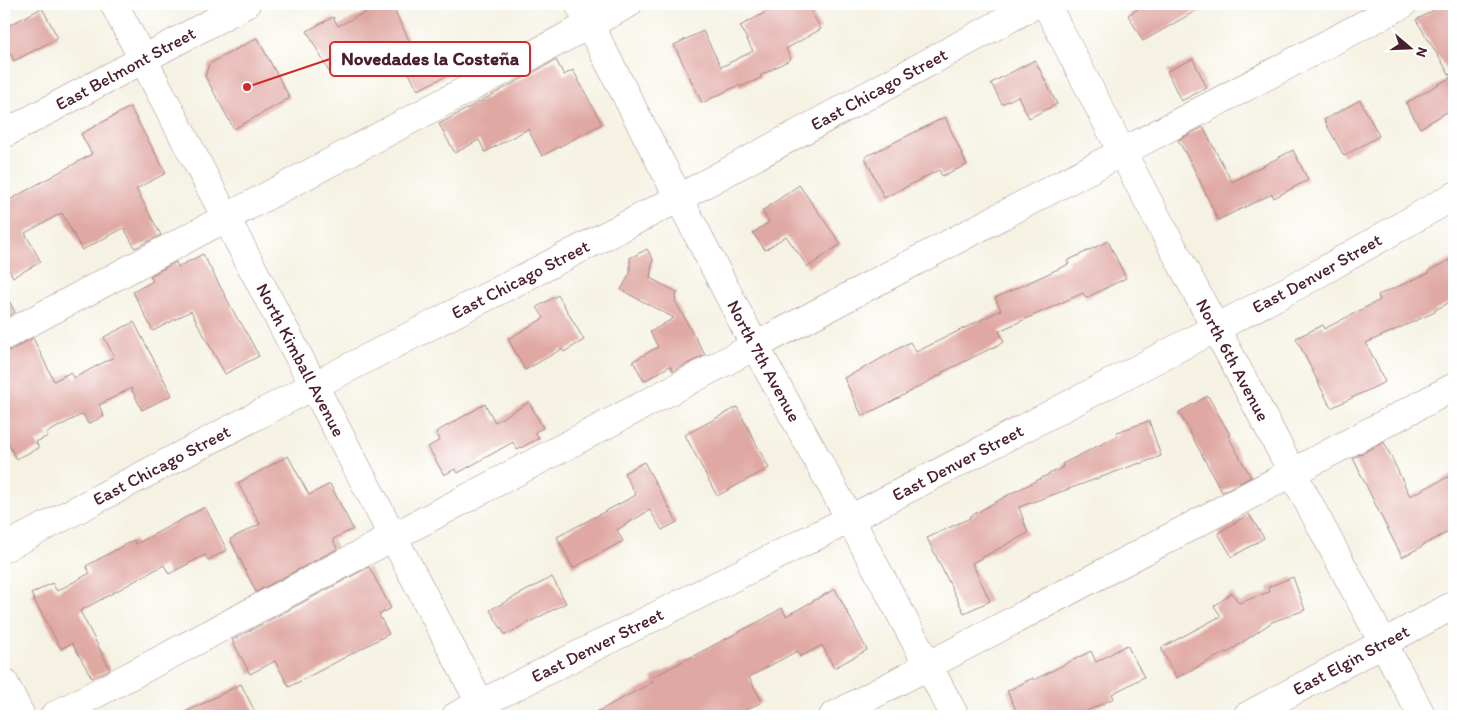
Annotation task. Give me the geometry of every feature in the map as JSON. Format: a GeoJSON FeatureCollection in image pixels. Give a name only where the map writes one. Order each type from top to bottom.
{"type":"FeatureCollection","features":[{"type":"Feature","properties":{"kind":"street","name":"North Kimball Avenue"},"geometry":{"type":"LineString","coordinates":[[114,4],[484,710]]}},
{"type":"Feature","properties":{"kind":"street","name":"East Belmont Street"},"geometry":{"type":"LineString","coordinates":[[4,134],[246,4]]}},
{"type":"Feature","properties":{"kind":"street"},"geometry":{"type":"LineString","coordinates":[[4,336],[226,218],[584,14],[628,4]]}},
{"type":"Feature","properties":{"kind":"street","name":"East Chicago Street"},"geometry":{"type":"LineString","coordinates":[[4,548],[678,198],[1036,4]]}},
{"type":"Feature","properties":{"kind":"street","name":"North 6th Avenue"},"geometry":{"type":"LineString","coordinates":[[1046,4],[1122,152],[1422,716]]}},
{"type":"Feature","properties":{"kind":"street"},"geometry":{"type":"LineString","coordinates":[[54,716],[1403,4]]}},
{"type":"Feature","properties":{"kind":"street","name":"North 7th Avenue"},"geometry":{"type":"LineString","coordinates":[[584,14],[755,346],[956,716]]}},
{"type":"Feature","properties":{"kind":"street","name":"East Denver Street"},"geometry":{"type":"LineString","coordinates":[[456,716],[484,710],[1300,284],[1454,196]]}},
{"type":"Feature","properties":{"kind":"street"},"geometry":{"type":"LineString","coordinates":[[833,716],[1454,387]]}},
{"type":"Feature","properties":{"kind":"street","name":"East Elgin Street"},"geometry":{"type":"LineString","coordinates":[[1247,716],[1454,605]]}},
{"type":"Feature","properties":{"kind":"street"},"geometry":{"type":"LineString","coordinates":[[4,682],[21,716]]}},
{"type":"Feature","properties":{"kind":"building"},"geometry":{"type":"Polygon","coordinates":[[[382,4],[391,4],[412,46],[372,67],[368,60],[333,79],[307,31],[333,17],[338,26],[382,4]]]}},
{"type":"Feature","properties":{"kind":"building"},"geometry":{"type":"Polygon","coordinates":[[[781,4],[807,4],[821,29],[786,49],[791,59],[760,76],[761,78],[740,87],[739,85],[702,103],[674,45],[703,31],[721,67],[753,51],[740,26],[781,4]]]}},
{"type":"Feature","properties":{"kind":"building"},"geometry":{"type":"Polygon","coordinates":[[[1146,4],[1208,4],[1143,41],[1128,15],[1146,4]]]}},
{"type":"Feature","properties":{"kind":"building"},"geometry":{"type":"Polygon","coordinates":[[[1445,4],[1454,4],[1454,108],[1420,128],[1406,103],[1451,77],[1416,20],[1445,4]]]}},
{"type":"Feature","properties":{"kind":"building"},"geometry":{"type":"Polygon","coordinates":[[[42,8],[58,38],[14,61],[4,40],[4,28],[42,8]]]}},
{"type":"Feature","properties":{"kind":"building"},"geometry":{"type":"Polygon","coordinates":[[[257,38],[290,98],[234,129],[205,76],[209,64],[257,38]]]}},
{"type":"Feature","properties":{"kind":"building"},"geometry":{"type":"Polygon","coordinates":[[[438,51],[450,74],[418,90],[406,68],[438,51]]]}},
{"type":"Feature","properties":{"kind":"building"},"geometry":{"type":"Polygon","coordinates":[[[1193,59],[1207,88],[1181,101],[1167,71],[1193,59]]]}},
{"type":"Feature","properties":{"kind":"building"},"geometry":{"type":"Polygon","coordinates":[[[556,60],[564,75],[573,70],[602,124],[542,156],[528,129],[485,152],[479,140],[455,153],[439,124],[556,60]]]}},
{"type":"Feature","properties":{"kind":"building"},"geometry":{"type":"Polygon","coordinates":[[[1035,60],[1057,104],[1029,118],[1018,96],[1002,104],[991,83],[1035,60]]]}},
{"type":"Feature","properties":{"kind":"building"},"geometry":{"type":"Polygon","coordinates":[[[1360,100],[1379,136],[1344,156],[1324,120],[1360,100]]]}},
{"type":"Feature","properties":{"kind":"building"},"geometry":{"type":"Polygon","coordinates":[[[130,107],[166,173],[136,189],[161,235],[135,248],[124,228],[82,250],[62,213],[25,233],[41,262],[13,277],[4,261],[4,203],[92,154],[81,134],[130,107]]]}},
{"type":"Feature","properties":{"kind":"building"},"geometry":{"type":"Polygon","coordinates":[[[945,117],[967,165],[942,176],[939,170],[884,198],[865,157],[945,117]]]}},
{"type":"Feature","properties":{"kind":"building"},"geometry":{"type":"Polygon","coordinates":[[[1203,127],[1232,182],[1293,150],[1308,180],[1274,198],[1272,194],[1218,220],[1178,140],[1203,127]]]}},
{"type":"Feature","properties":{"kind":"building"},"geometry":{"type":"Polygon","coordinates":[[[799,185],[841,244],[808,267],[786,236],[765,250],[753,233],[769,222],[762,211],[799,185]]]}},
{"type":"Feature","properties":{"kind":"building"},"geometry":{"type":"Polygon","coordinates":[[[1108,241],[1126,278],[1086,298],[1083,293],[999,331],[1004,342],[941,373],[891,402],[862,416],[844,378],[910,342],[916,352],[1001,310],[995,298],[1069,264],[1067,261],[1108,241]]]}},
{"type":"Feature","properties":{"kind":"building"},"geometry":{"type":"Polygon","coordinates":[[[647,249],[653,259],[650,278],[677,292],[675,301],[705,355],[673,371],[670,366],[644,381],[633,361],[658,347],[650,332],[674,318],[621,290],[630,273],[630,258],[647,249]]]}},
{"type":"Feature","properties":{"kind":"building"},"geometry":{"type":"Polygon","coordinates":[[[203,254],[259,356],[225,374],[191,311],[153,331],[133,292],[153,281],[150,276],[176,262],[178,267],[203,254]]]}},
{"type":"Feature","properties":{"kind":"building"},"geometry":{"type":"Polygon","coordinates":[[[1454,258],[1454,300],[1435,310],[1435,312],[1366,343],[1385,382],[1331,408],[1296,338],[1323,325],[1324,329],[1380,300],[1378,295],[1429,273],[1428,271],[1454,258]]]}},
{"type":"Feature","properties":{"kind":"building"},"geometry":{"type":"Polygon","coordinates":[[[4,292],[15,312],[4,318],[4,292]]]}},
{"type":"Feature","properties":{"kind":"building"},"geometry":{"type":"Polygon","coordinates":[[[558,295],[584,340],[564,352],[562,349],[525,370],[508,339],[544,318],[537,307],[558,295]]]}},
{"type":"Feature","properties":{"kind":"building"},"geometry":{"type":"Polygon","coordinates":[[[134,322],[172,395],[142,410],[131,388],[99,405],[104,416],[88,424],[83,414],[46,433],[48,436],[36,442],[39,448],[16,459],[4,434],[4,352],[33,338],[54,381],[71,372],[74,378],[114,357],[104,337],[134,322]]]}},
{"type":"Feature","properties":{"kind":"building"},"geometry":{"type":"Polygon","coordinates":[[[1208,396],[1251,477],[1222,492],[1179,412],[1208,396]]]}},
{"type":"Feature","properties":{"kind":"building"},"geometry":{"type":"Polygon","coordinates":[[[529,402],[543,428],[535,432],[539,438],[517,450],[513,442],[458,473],[455,469],[444,475],[428,447],[440,440],[436,432],[485,404],[495,422],[529,402]]]}},
{"type":"Feature","properties":{"kind":"building"},"geometry":{"type":"Polygon","coordinates":[[[737,407],[769,468],[717,496],[685,435],[737,407]]]}},
{"type":"Feature","properties":{"kind":"building"},"geometry":{"type":"Polygon","coordinates":[[[1149,421],[1161,456],[1019,507],[1028,533],[972,563],[990,601],[964,613],[927,538],[970,518],[1010,494],[1063,467],[1062,464],[1118,436],[1117,432],[1149,421]]]}},
{"type":"Feature","properties":{"kind":"building"},"geometry":{"type":"Polygon","coordinates":[[[1384,442],[1410,496],[1454,474],[1454,529],[1402,557],[1353,458],[1384,442]]]}},
{"type":"Feature","properties":{"kind":"building"},"geometry":{"type":"Polygon","coordinates":[[[288,456],[309,495],[330,484],[353,529],[333,539],[337,549],[256,592],[230,539],[260,524],[238,483],[288,456]]]}},
{"type":"Feature","properties":{"kind":"building"},"geometry":{"type":"Polygon","coordinates":[[[644,462],[677,522],[662,530],[650,510],[617,530],[623,541],[573,568],[557,537],[636,495],[624,473],[644,462]]]}},
{"type":"Feature","properties":{"kind":"building"},"geometry":{"type":"Polygon","coordinates":[[[205,507],[227,550],[208,560],[205,555],[169,574],[164,565],[80,611],[110,669],[92,678],[72,643],[61,649],[31,594],[52,583],[57,591],[90,573],[86,566],[134,540],[136,544],[205,507]]]}},
{"type":"Feature","properties":{"kind":"building"},"geometry":{"type":"Polygon","coordinates":[[[1249,514],[1264,538],[1232,557],[1218,533],[1249,514]]]}},
{"type":"Feature","properties":{"kind":"building"},"geometry":{"type":"Polygon","coordinates":[[[369,567],[391,608],[379,615],[389,634],[289,687],[275,661],[250,674],[232,640],[369,567]]]}},
{"type":"Feature","properties":{"kind":"building"},"geometry":{"type":"Polygon","coordinates":[[[552,577],[566,603],[505,635],[490,610],[552,577]]]}},
{"type":"Feature","properties":{"kind":"building"},"geometry":{"type":"Polygon","coordinates":[[[1293,577],[1305,610],[1272,622],[1227,653],[1176,678],[1161,648],[1221,616],[1214,606],[1232,593],[1239,603],[1269,592],[1268,587],[1293,577]]]}},
{"type":"Feature","properties":{"kind":"building"},"geometry":{"type":"Polygon","coordinates":[[[835,589],[867,650],[834,668],[822,645],[800,657],[797,651],[749,677],[762,702],[733,716],[589,716],[653,682],[651,678],[782,608],[786,616],[835,589]]]}},
{"type":"Feature","properties":{"kind":"building"},"geometry":{"type":"Polygon","coordinates":[[[1127,645],[1144,677],[1112,694],[1114,698],[1077,716],[1019,716],[1007,691],[1033,678],[1034,680],[1091,651],[1096,662],[1127,645]]]}},
{"type":"Feature","properties":{"kind":"building"},"geometry":{"type":"Polygon","coordinates":[[[241,684],[257,716],[178,716],[241,684]]]}},
{"type":"Feature","properties":{"kind":"place","name":"Novedades la Costeña"},"geometry":{"type":"Point","coordinates":[247,87]}}]}
